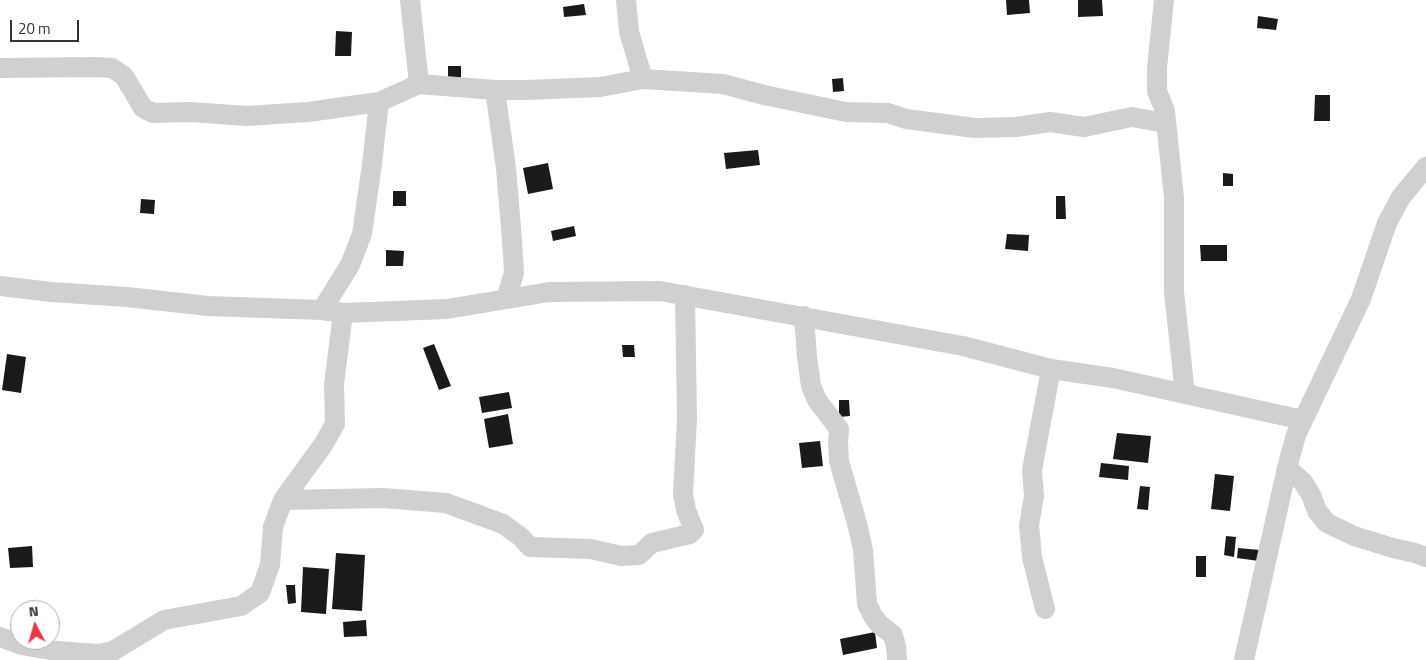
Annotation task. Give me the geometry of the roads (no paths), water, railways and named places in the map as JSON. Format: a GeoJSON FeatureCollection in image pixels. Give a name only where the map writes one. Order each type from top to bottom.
{"type":"FeatureCollection","features":[{"type":"Feature","properties":{"kind":"street"},"geometry":{"type":"LineString","coordinates":[[410,0],[419,84]]}},
{"type":"Feature","properties":{"kind":"street"},"geometry":{"type":"LineString","coordinates":[[626,0],[629,32],[642,78]]}},
{"type":"Feature","properties":{"kind":"street"},"geometry":{"type":"LineString","coordinates":[[1164,0],[1157,68],[1157,91],[1165,111],[1174,198],[1174,292],[1186,394]]}},
{"type":"Feature","properties":{"kind":"street"},"geometry":{"type":"LineString","coordinates":[[0,68],[94,66],[112,68],[124,76],[143,108],[153,113],[190,112],[247,116],[308,112],[379,102],[419,84],[495,90],[600,87],[642,78],[723,84],[764,95],[810,103],[846,112],[888,112],[906,119],[975,128],[1016,127],[1050,122],[1084,127],[1132,118],[1166,123]]}},
{"type":"Feature","properties":{"kind":"street"},"geometry":{"type":"LineString","coordinates":[[495,90],[507,176],[513,248],[514,273],[506,299]]}},
{"type":"Feature","properties":{"kind":"street"},"geometry":{"type":"LineString","coordinates":[[1132,118],[1157,91]]}},
{"type":"Feature","properties":{"kind":"street"},"geometry":{"type":"LineString","coordinates":[[322,310],[350,265],[362,234],[379,102]]}},
{"type":"Feature","properties":{"kind":"street"},"geometry":{"type":"LineString","coordinates":[[1244,660],[1296,435],[1361,299],[1387,223],[1401,197],[1426,167]]}},
{"type":"Feature","properties":{"kind":"street"},"geometry":{"type":"LineString","coordinates":[[0,286],[208,306],[343,312],[448,308],[549,292],[660,291],[963,346],[1051,369],[1113,378],[1303,420]]}},
{"type":"Feature","properties":{"kind":"street"},"geometry":{"type":"LineString","coordinates":[[283,500],[383,498],[446,503],[503,524],[530,547],[591,549],[621,556],[639,555],[652,543],[690,534],[694,530],[686,510],[683,494],[687,418],[684,296]]}},
{"type":"Feature","properties":{"kind":"street"},"geometry":{"type":"LineString","coordinates":[[0,636],[22,645],[56,651],[99,654],[113,651],[164,620],[241,606],[260,593],[270,564],[274,527],[283,500],[323,445],[335,424],[334,384],[343,312]]}},
{"type":"Feature","properties":{"kind":"street"},"geometry":{"type":"LineString","coordinates":[[804,316],[806,357],[811,386],[817,400],[839,428],[839,461],[863,550],[868,604],[873,616],[880,625],[893,635],[897,660]]}},
{"type":"Feature","properties":{"kind":"street"},"geometry":{"type":"LineString","coordinates":[[1045,609],[1032,557],[1029,525],[1034,496],[1032,470],[1051,369]]}},
{"type":"Feature","properties":{"kind":"street"},"geometry":{"type":"LineString","coordinates":[[1287,468],[1303,482],[1312,494],[1317,511],[1326,523],[1354,536],[1392,548],[1415,552],[1426,557]]}}]}
